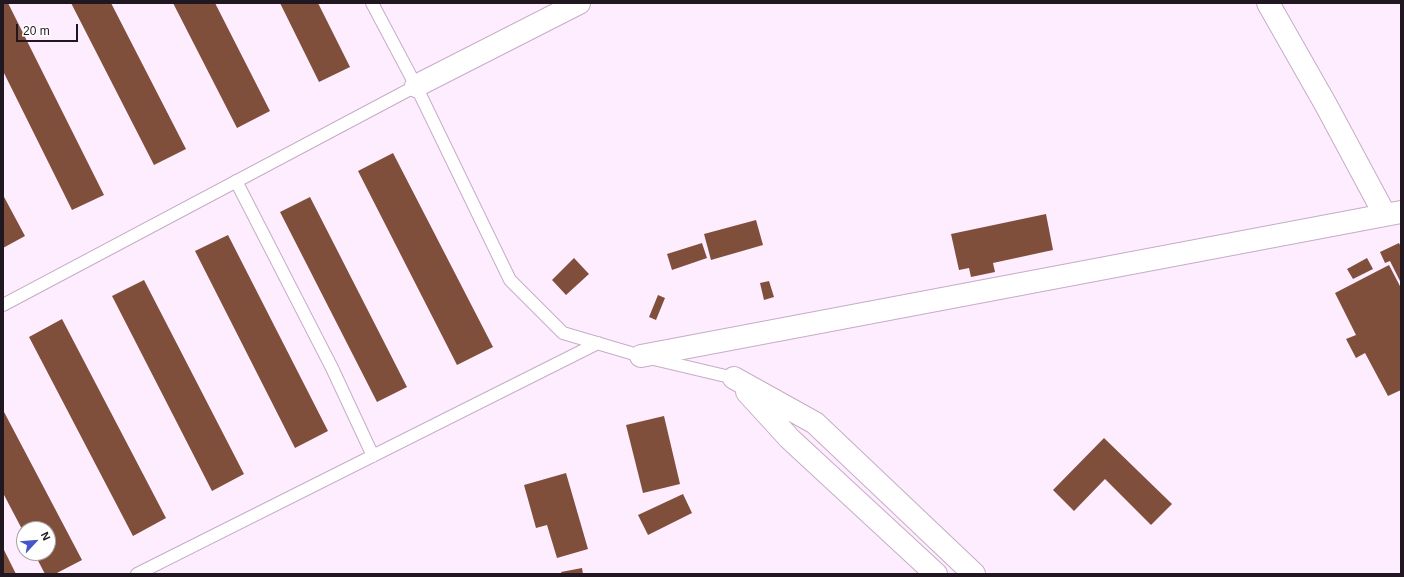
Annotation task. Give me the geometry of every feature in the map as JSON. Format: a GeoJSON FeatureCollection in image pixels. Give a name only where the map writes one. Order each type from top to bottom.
{"type":"FeatureCollection","features":[{"type":"Feature","properties":{"kind":"street"},"geometry":{"type":"LineString","coordinates":[[416,86],[579,3]]}},
{"type":"Feature","properties":{"kind":"street"},"geometry":{"type":"LineString","coordinates":[[641,356],[1393,213],[1326,105],[1268,3]]}},
{"type":"Feature","properties":{"kind":"street"},"geometry":{"type":"LineString","coordinates":[[734,378],[790,439],[936,574]]}},
{"type":"Feature","properties":{"kind":"street"},"geometry":{"type":"LineString","coordinates":[[734,378],[814,423],[974,574]]}},
{"type":"Feature","properties":{"kind":"lane"},"geometry":{"type":"LineString","coordinates":[[372,3],[416,86],[510,280],[563,333],[641,356],[734,378]]}},
{"type":"Feature","properties":{"kind":"lane"},"geometry":{"type":"LineString","coordinates":[[3,305],[416,86]]}},
{"type":"Feature","properties":{"kind":"lane"},"geometry":{"type":"LineString","coordinates":[[236,181],[332,368],[373,456]]}},
{"type":"Feature","properties":{"kind":"lane"},"geometry":{"type":"LineString","coordinates":[[137,574],[598,343]]}},
{"type":"Feature","properties":{"kind":"building"},"geometry":{"type":"Polygon","coordinates":[[[3,3],[8,3],[104,195],[72,210],[3,71],[3,3]]]}},
{"type":"Feature","properties":{"kind":"building"},"geometry":{"type":"Polygon","coordinates":[[[71,3],[111,3],[186,149],[154,165],[71,3]]]}},
{"type":"Feature","properties":{"kind":"building"},"geometry":{"type":"Polygon","coordinates":[[[173,3],[215,3],[270,111],[237,128],[173,3]]]}},
{"type":"Feature","properties":{"kind":"building"},"geometry":{"type":"Polygon","coordinates":[[[280,3],[318,3],[350,67],[319,82],[280,3]]]}},
{"type":"Feature","properties":{"kind":"building"},"geometry":{"type":"Polygon","coordinates":[[[393,153],[493,347],[457,365],[358,171],[393,153]]]}},
{"type":"Feature","properties":{"kind":"building"},"geometry":{"type":"Polygon","coordinates":[[[3,195],[25,236],[3,248],[3,195]]]}},
{"type":"Feature","properties":{"kind":"building"},"geometry":{"type":"Polygon","coordinates":[[[310,197],[407,387],[377,402],[280,212],[310,197]]]}},
{"type":"Feature","properties":{"kind":"building"},"geometry":{"type":"Polygon","coordinates":[[[1046,214],[1053,250],[993,263],[995,272],[971,277],[969,268],[959,270],[951,234],[1046,214]]]}},
{"type":"Feature","properties":{"kind":"building"},"geometry":{"type":"Polygon","coordinates":[[[756,220],[763,245],[711,260],[704,234],[756,220]]]}},
{"type":"Feature","properties":{"kind":"building"},"geometry":{"type":"Polygon","coordinates":[[[228,235],[328,431],[295,448],[195,251],[228,235]]]}},
{"type":"Feature","properties":{"kind":"building"},"geometry":{"type":"Polygon","coordinates":[[[702,243],[707,258],[672,270],[667,254],[702,243]]]}},
{"type":"Feature","properties":{"kind":"building"},"geometry":{"type":"Polygon","coordinates":[[[1399,243],[1401,247],[1401,283],[1390,261],[1385,263],[1380,252],[1399,243]]]}},
{"type":"Feature","properties":{"kind":"building"},"geometry":{"type":"Polygon","coordinates":[[[574,258],[589,274],[566,295],[552,280],[574,258]]]}},
{"type":"Feature","properties":{"kind":"building"},"geometry":{"type":"Polygon","coordinates":[[[1367,258],[1373,269],[1353,279],[1347,269],[1367,258]]]}},
{"type":"Feature","properties":{"kind":"building"},"geometry":{"type":"Polygon","coordinates":[[[1389,265],[1401,288],[1401,390],[1388,396],[1365,353],[1356,358],[1346,339],[1356,335],[1335,293],[1389,265]]]}},
{"type":"Feature","properties":{"kind":"building"},"geometry":{"type":"Polygon","coordinates":[[[144,280],[244,474],[212,491],[112,296],[144,280]]]}},
{"type":"Feature","properties":{"kind":"building"},"geometry":{"type":"Polygon","coordinates":[[[769,281],[774,297],[764,300],[760,283],[769,281]]]}},
{"type":"Feature","properties":{"kind":"building"},"geometry":{"type":"Polygon","coordinates":[[[658,295],[665,298],[656,320],[649,317],[658,295]]]}},
{"type":"Feature","properties":{"kind":"building"},"geometry":{"type":"Polygon","coordinates":[[[62,319],[166,518],[133,536],[29,337],[62,319]]]}},
{"type":"Feature","properties":{"kind":"building"},"geometry":{"type":"Polygon","coordinates":[[[3,410],[82,560],[55,574],[45,574],[38,561],[56,561],[56,521],[18,521],[3,493],[3,410]]]}},
{"type":"Feature","properties":{"kind":"building"},"geometry":{"type":"Polygon","coordinates":[[[664,416],[680,484],[643,493],[626,425],[664,416]]]}},
{"type":"Feature","properties":{"kind":"building"},"geometry":{"type":"Polygon","coordinates":[[[1104,438],[1172,504],[1151,525],[1105,479],[1074,511],[1053,490],[1104,438]]]}},
{"type":"Feature","properties":{"kind":"building"},"geometry":{"type":"Polygon","coordinates":[[[566,473],[588,549],[557,558],[547,525],[536,528],[524,485],[566,473]]]}},
{"type":"Feature","properties":{"kind":"building"},"geometry":{"type":"Polygon","coordinates":[[[683,494],[692,513],[648,535],[638,515],[683,494]]]}},
{"type":"Feature","properties":{"kind":"building"},"geometry":{"type":"Polygon","coordinates":[[[3,548],[16,574],[3,574],[3,548]]]}},
{"type":"Feature","properties":{"kind":"building"},"geometry":{"type":"Polygon","coordinates":[[[582,568],[583,574],[562,574],[561,572],[582,568]]]}}]}
